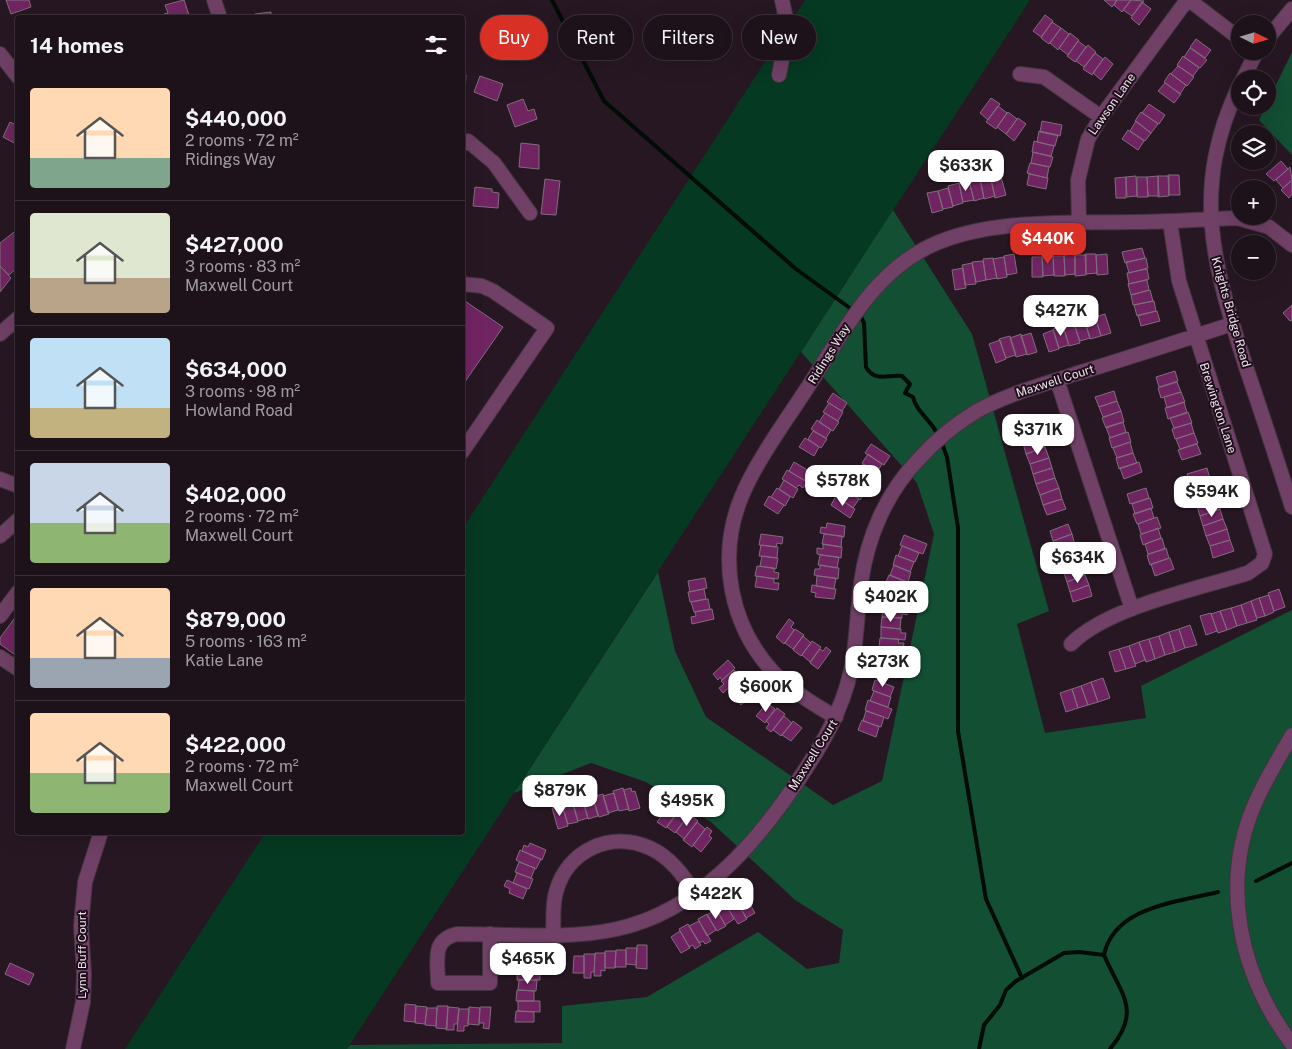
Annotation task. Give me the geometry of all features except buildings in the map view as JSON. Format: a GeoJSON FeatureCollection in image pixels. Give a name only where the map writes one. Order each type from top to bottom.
{"type":"FeatureCollection","features":[{"type":"Feature","properties":{"kind":"street"},"geometry":{"type":"LineString","coordinates":[[779,75],[788,28],[782,0]]}},
{"type":"Feature","properties":{"kind":"street"},"geometry":{"type":"LineString","coordinates":[[1188,0],[1231,32]]}},
{"type":"Feature","properties":{"kind":"street","name":"Lawson Lane"},"geometry":{"type":"LineString","coordinates":[[1079,223],[1078,180],[1081,160],[1088,139],[1101,117],[1188,0]]}},
{"type":"Feature","properties":{"kind":"street"},"geometry":{"type":"LineString","coordinates":[[218,1],[220,15]]}},
{"type":"Feature","properties":{"kind":"street"},"geometry":{"type":"LineString","coordinates":[[1276,28],[1292,9]]}},
{"type":"Feature","properties":{"kind":"street"},"geometry":{"type":"LineString","coordinates":[[0,54],[15,73]]}},
{"type":"Feature","properties":{"kind":"street"},"geometry":{"type":"LineString","coordinates":[[1020,74],[1044,77],[1101,117]]}},
{"type":"Feature","properties":{"kind":"street","name":"Knights Bridge Road"},"geometry":{"type":"LineString","coordinates":[[1231,108],[1219,139],[1211,185],[1214,256],[1232,324],[1292,507]]}},
{"type":"Feature","properties":{"kind":"street"},"geometry":{"type":"LineString","coordinates":[[465,143],[494,164],[530,213]]}},
{"type":"Feature","properties":{"kind":"street","name":"Ridings Way"},"geometry":{"type":"LineString","coordinates":[[836,717],[795,691],[776,674],[758,654],[745,634],[731,589],[729,550],[734,519],[752,475],[864,300],[894,270],[910,257],[930,246],[954,236],[1003,227],[1237,218],[1270,228],[1292,245]]}},
{"type":"Feature","properties":{"kind":"street","name":"Brewington Lane"},"geometry":{"type":"LineString","coordinates":[[1070,644],[1089,628],[1132,609],[1248,573],[1262,563],[1264,554],[1178,281],[1170,222]]}},
{"type":"Feature","properties":{"kind":"street"},"geometry":{"type":"LineString","coordinates":[[465,284],[482,286],[493,291],[547,328],[465,448]]}},
{"type":"Feature","properties":{"kind":"street"},"geometry":{"type":"LineString","coordinates":[[0,334],[15,321]]}},
{"type":"Feature","properties":{"kind":"street","name":"Maxwell Court"},"geometry":{"type":"LineString","coordinates":[[490,934],[490,982],[438,983],[438,951],[440,943],[446,936],[457,934],[596,932],[643,922],[695,894],[726,868],[772,820],[824,741],[836,717],[850,673],[862,580],[876,525],[901,480],[935,443],[951,429],[979,410],[1001,399],[1232,324]]}},
{"type":"Feature","properties":{"kind":"street"},"geometry":{"type":"LineString","coordinates":[[1057,380],[1132,609]]}},
{"type":"Feature","properties":{"kind":"street"},"geometry":{"type":"LineString","coordinates":[[0,479],[15,485]]}},
{"type":"Feature","properties":{"kind":"street"},"geometry":{"type":"LineString","coordinates":[[0,536],[15,523]]}},
{"type":"Feature","properties":{"kind":"street"},"geometry":{"type":"LineString","coordinates":[[8,612],[15,598]]}},
{"type":"Feature","properties":{"kind":"street"},"geometry":{"type":"LineString","coordinates":[[0,657],[15,667]]}},
{"type":"Feature","properties":{"kind":"street"},"geometry":{"type":"LineString","coordinates":[[1292,735],[1257,799],[1250,817],[1239,873],[1238,902],[1243,945],[1256,985],[1276,1022],[1292,1044]]}},
{"type":"Feature","properties":{"kind":"street","name":"Lynn Buff Court"},"geometry":{"type":"LineString","coordinates":[[73,1049],[83,1002],[84,974],[81,926],[85,882],[100,835]]}},
{"type":"Feature","properties":{"kind":"street"},"geometry":{"type":"LineString","coordinates":[[553,934],[555,894],[563,874],[576,858],[598,844],[625,841],[650,848],[676,867],[695,894]]}},
{"type":"Feature","properties":{"kind":"green space"},"geometry":{"type":"Polygon","coordinates":[[[805,0],[1030,0],[347,1049],[125,1049],[264,835],[465,835],[465,525],[766,60],[816,60],[816,15],[795,15],[805,0]]]}},
{"type":"Feature","properties":{"kind":"green space"},"geometry":{"type":"Polygon","coordinates":[[[1292,52],[1292,155],[1276,138],[1276,125],[1264,125],[1259,120],[1261,115],[1276,115],[1276,85],[1292,52]]]}},
{"type":"Feature","properties":{"kind":"green space"},"geometry":{"type":"Polygon","coordinates":[[[893,210],[972,334],[1049,611],[1017,624],[1045,733],[1146,718],[1141,686],[1292,610],[1292,1049],[347,1049],[350,1045],[562,1043],[562,1006],[647,997],[758,932],[807,969],[839,963],[843,930],[795,900],[711,822],[646,782],[591,763],[514,793],[658,572],[675,651],[706,717],[833,805],[882,781],[934,534],[917,483],[801,352],[893,210]]]}},
{"type":"Feature","properties":{"kind":"waterway"},"geometry":{"type":"LineString","coordinates":[[552,0],[604,101],[796,269],[854,311]]}},
{"type":"Feature","properties":{"kind":"waterway"},"geometry":{"type":"LineString","coordinates":[[860,315],[864,323],[866,367],[874,375],[883,377],[902,376],[910,384],[905,393],[913,397],[918,408],[938,435]]}},
{"type":"Feature","properties":{"kind":"waterway"},"geometry":{"type":"LineString","coordinates":[[941,441],[947,457],[958,528],[958,731],[986,899],[1022,978]]}},
{"type":"Feature","properties":{"kind":"waterway"},"geometry":{"type":"LineString","coordinates":[[1256,881],[1292,863]]}},
{"type":"Feature","properties":{"kind":"waterway"},"geometry":{"type":"LineString","coordinates":[[1110,1049],[1120,1035],[1127,1012],[1122,991],[1104,955],[1110,939],[1121,926],[1134,916],[1150,909],[1167,903],[1218,892]]}},
{"type":"Feature","properties":{"kind":"waterway"},"geometry":{"type":"LineString","coordinates":[[979,1049],[984,1025],[1000,1005],[1006,990],[1016,981],[1064,953],[1079,952],[1104,955]]}}]}
